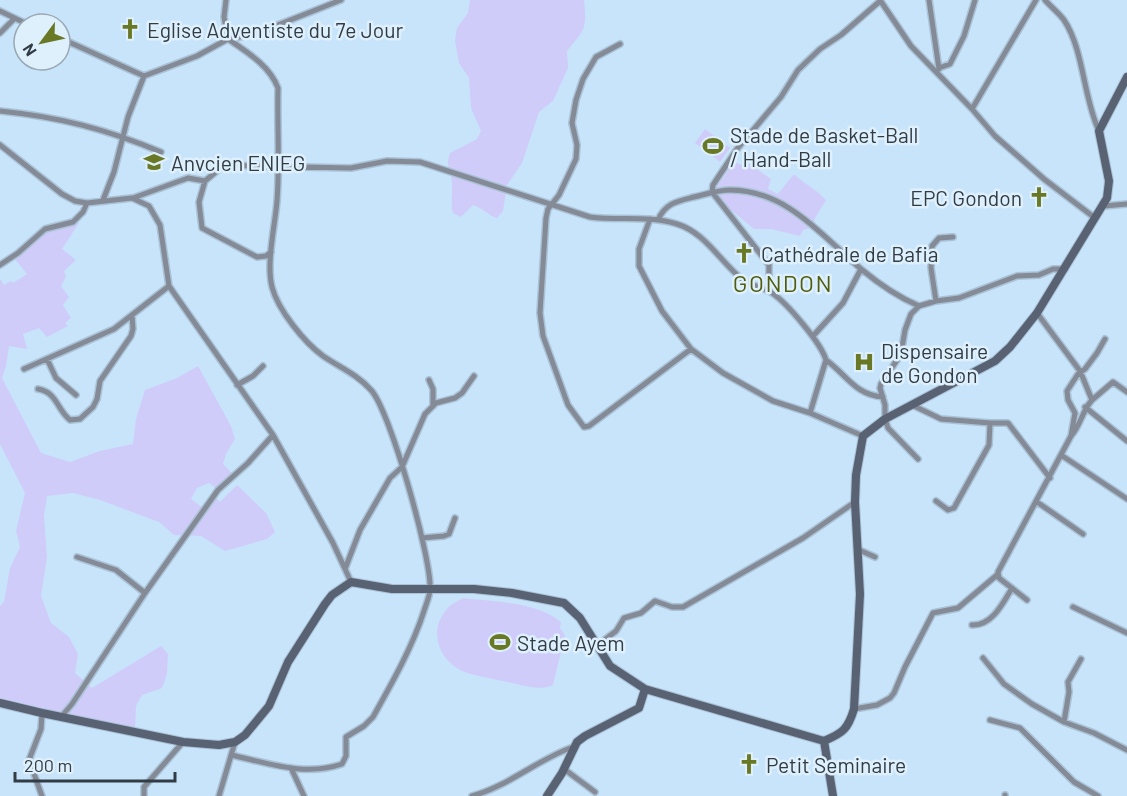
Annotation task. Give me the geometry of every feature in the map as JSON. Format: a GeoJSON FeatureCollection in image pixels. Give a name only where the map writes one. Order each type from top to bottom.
{"type":"FeatureCollection","features":[{"type":"Feature","properties":{"kind":"street"},"geometry":{"type":"LineString","coordinates":[[226,0],[224,17],[228,39],[272,75],[278,87],[278,166],[271,252],[272,287],[287,317],[310,345],[372,390],[385,414],[402,467],[430,571],[430,590],[411,645],[370,721],[346,737],[345,761],[339,765],[320,769],[291,768],[231,755]]}},
{"type":"Feature","properties":{"kind":"street"},"geometry":{"type":"LineString","coordinates":[[72,43],[144,76],[197,56],[228,39],[255,34],[330,2],[341,0]]}},
{"type":"Feature","properties":{"kind":"street"},"geometry":{"type":"LineString","coordinates":[[929,0],[939,77]]}},
{"type":"Feature","properties":{"kind":"street"},"geometry":{"type":"LineString","coordinates":[[939,68],[950,64],[964,36],[975,0]]}},
{"type":"Feature","properties":{"kind":"street"},"geometry":{"type":"LineString","coordinates":[[972,109],[1036,0]]}},
{"type":"Feature","properties":{"kind":"street"},"geometry":{"type":"LineString","coordinates":[[0,703],[183,742],[219,745],[235,742],[245,735],[269,706],[288,662],[325,604],[332,595],[351,582],[392,589],[474,589],[564,603],[580,618],[610,666],[645,689],[824,741],[839,735],[850,724],[854,710],[860,594],[855,502],[856,475],[864,436],[885,418],[994,361],[1010,347],[1037,313],[1065,269],[1104,206],[1110,189],[1099,131],[1091,112],[1072,37],[1065,22],[1045,0]]}},
{"type":"Feature","properties":{"kind":"street"},"geometry":{"type":"LineString","coordinates":[[769,291],[769,265],[712,192],[713,185],[737,149],[775,105],[800,68],[880,1],[911,46],[1008,148],[1095,218]]}},
{"type":"Feature","properties":{"kind":"street"},"geometry":{"type":"LineString","coordinates":[[0,21],[3,13]]}},
{"type":"Feature","properties":{"kind":"street"},"geometry":{"type":"LineString","coordinates":[[0,33],[12,21]]}},
{"type":"Feature","properties":{"kind":"street"},"geometry":{"type":"LineString","coordinates":[[620,44],[596,57],[576,100],[572,123],[578,145],[576,159],[559,195],[550,205],[546,218],[540,313],[543,336],[568,405],[584,427],[589,426],[691,349]]}},
{"type":"Feature","properties":{"kind":"street"},"geometry":{"type":"LineString","coordinates":[[103,200],[144,76]]}},
{"type":"Feature","properties":{"kind":"street"},"geometry":{"type":"LineString","coordinates":[[1099,131],[1127,77]]}},
{"type":"Feature","properties":{"kind":"street"},"geometry":{"type":"LineString","coordinates":[[0,111],[77,123],[161,152]]}},
{"type":"Feature","properties":{"kind":"street"},"geometry":{"type":"LineString","coordinates":[[0,145],[62,194],[75,201],[87,203],[132,198],[188,178],[205,182]]}},
{"type":"Feature","properties":{"kind":"street"},"geometry":{"type":"LineString","coordinates":[[271,252],[266,256],[257,257],[202,228],[199,202],[205,182],[226,164],[351,168],[387,161],[420,162],[550,205],[598,218],[650,219],[677,224],[692,231],[708,243],[742,279],[778,297],[813,336],[824,352],[826,360],[810,413]]}},
{"type":"Feature","properties":{"kind":"street"},"geometry":{"type":"LineString","coordinates":[[658,220],[673,202],[712,192],[733,190],[771,199],[793,209],[861,269],[899,296],[919,306]]}},
{"type":"Feature","properties":{"kind":"street"},"geometry":{"type":"LineString","coordinates":[[132,198],[149,206],[160,225],[169,286],[273,435],[333,543],[351,582]]}},
{"type":"Feature","properties":{"kind":"street"},"geometry":{"type":"LineString","coordinates":[[0,265],[45,230],[73,222],[83,212],[87,203]]}},
{"type":"Feature","properties":{"kind":"street"},"geometry":{"type":"LineString","coordinates":[[1104,206],[1127,204]]}},
{"type":"Feature","properties":{"kind":"street"},"geometry":{"type":"LineString","coordinates":[[650,219],[639,249],[639,266],[662,311],[691,349],[723,373],[773,400],[864,436]]}},
{"type":"Feature","properties":{"kind":"street"},"geometry":{"type":"LineString","coordinates":[[936,301],[932,246],[939,238],[953,237]]}},
{"type":"Feature","properties":{"kind":"street"},"geometry":{"type":"LineString","coordinates":[[813,336],[843,303],[861,269]]}},
{"type":"Feature","properties":{"kind":"street"},"geometry":{"type":"LineString","coordinates":[[918,459],[892,433],[885,418],[886,409],[880,388],[880,384],[901,354],[905,330],[911,314],[919,306],[959,298],[1017,276],[1039,275],[1053,269],[1065,269]]}},
{"type":"Feature","properties":{"kind":"street"},"geometry":{"type":"LineString","coordinates":[[24,369],[101,336],[169,286]]}},
{"type":"Feature","properties":{"kind":"street"},"geometry":{"type":"LineString","coordinates":[[1037,313],[1080,371],[1092,400]]}},
{"type":"Feature","properties":{"kind":"street"},"geometry":{"type":"LineString","coordinates":[[38,389],[51,393],[62,412],[70,420],[84,416],[95,403],[100,381],[131,336],[132,315]]}},
{"type":"Feature","properties":{"kind":"street"},"geometry":{"type":"LineString","coordinates":[[1071,436],[1075,413],[1068,400],[1067,391],[1080,371],[1085,369],[1097,353],[1105,339]]}},
{"type":"Feature","properties":{"kind":"street"},"geometry":{"type":"LineString","coordinates":[[47,359],[56,378],[76,395]]}},
{"type":"Feature","properties":{"kind":"street"},"geometry":{"type":"LineString","coordinates":[[826,360],[860,390],[870,396],[883,397]]}},
{"type":"Feature","properties":{"kind":"street"},"geometry":{"type":"LineString","coordinates":[[237,385],[253,376],[263,366]]}},
{"type":"Feature","properties":{"kind":"street"},"geometry":{"type":"LineString","coordinates":[[345,569],[360,530],[390,478],[402,467],[425,414],[433,406],[456,398],[474,376]]}},
{"type":"Feature","properties":{"kind":"street"},"geometry":{"type":"LineString","coordinates":[[429,380],[433,388],[433,406]]}},
{"type":"Feature","properties":{"kind":"street"},"geometry":{"type":"LineString","coordinates":[[854,710],[877,705],[890,698],[933,613],[958,608],[997,575],[1079,423],[1085,407],[1113,382],[1127,392]]}},
{"type":"Feature","properties":{"kind":"street"},"geometry":{"type":"LineString","coordinates":[[912,405],[941,419],[1004,422],[1012,425],[1050,478]]}},
{"type":"Feature","properties":{"kind":"street"},"geometry":{"type":"LineString","coordinates":[[1085,407],[1127,441]]}},
{"type":"Feature","properties":{"kind":"street"},"geometry":{"type":"LineString","coordinates":[[936,501],[948,510],[954,508],[989,445],[990,423]]}},
{"type":"Feature","properties":{"kind":"street"},"geometry":{"type":"LineString","coordinates":[[61,717],[82,690],[145,593],[218,490],[248,463],[273,435]]}},
{"type":"Feature","properties":{"kind":"street"},"geometry":{"type":"LineString","coordinates":[[1061,455],[1127,499]]}},
{"type":"Feature","properties":{"kind":"street"},"geometry":{"type":"LineString","coordinates":[[598,645],[616,631],[620,622],[627,616],[641,613],[655,601],[672,607],[683,607],[797,541],[855,502]]}},
{"type":"Feature","properties":{"kind":"street"},"geometry":{"type":"LineString","coordinates":[[1037,502],[1083,534]]}},
{"type":"Feature","properties":{"kind":"street"},"geometry":{"type":"LineString","coordinates":[[422,538],[449,534],[454,518]]}},
{"type":"Feature","properties":{"kind":"street"},"geometry":{"type":"LineString","coordinates":[[857,549],[875,556]]}},
{"type":"Feature","properties":{"kind":"street"},"geometry":{"type":"LineString","coordinates":[[77,557],[116,570],[145,593]]}},
{"type":"Feature","properties":{"kind":"street"},"geometry":{"type":"LineString","coordinates":[[997,575],[1027,600]]}},
{"type":"Feature","properties":{"kind":"street"},"geometry":{"type":"LineString","coordinates":[[972,625],[978,625],[995,615],[1012,588]]}},
{"type":"Feature","properties":{"kind":"street"},"geometry":{"type":"LineString","coordinates":[[1073,607],[1127,633]]}},
{"type":"Feature","properties":{"kind":"street"},"geometry":{"type":"LineString","coordinates":[[983,658],[1004,684],[1064,722],[1094,733],[1127,750]]}},
{"type":"Feature","properties":{"kind":"street"},"geometry":{"type":"LineString","coordinates":[[1064,722],[1069,692],[1068,682],[1081,659]]}},
{"type":"Feature","properties":{"kind":"street"},"geometry":{"type":"LineString","coordinates":[[472,796],[503,784],[531,766],[573,747],[585,736],[639,708],[645,689]]}},
{"type":"Feature","properties":{"kind":"street"},"geometry":{"type":"LineString","coordinates":[[42,713],[41,729],[29,760],[42,796]]}},
{"type":"Feature","properties":{"kind":"street"},"geometry":{"type":"LineString","coordinates":[[990,720],[1020,728],[1074,782],[1098,796]]}},
{"type":"Feature","properties":{"kind":"street"},"geometry":{"type":"LineString","coordinates":[[824,741],[833,796]]}},
{"type":"Feature","properties":{"kind":"street"},"geometry":{"type":"LineString","coordinates":[[144,796],[144,787],[183,742]]}},
{"type":"Feature","properties":{"kind":"street"},"geometry":{"type":"LineString","coordinates":[[219,796],[235,742]]}},
{"type":"Feature","properties":{"kind":"street"},"geometry":{"type":"LineString","coordinates":[[547,796],[564,769],[573,747]]}},
{"type":"Feature","properties":{"kind":"street"},"geometry":{"type":"LineString","coordinates":[[291,768],[304,796]]}},
{"type":"Feature","properties":{"kind":"street"},"geometry":{"type":"LineString","coordinates":[[564,769],[595,792]]}},
{"type":"Feature","properties":{"kind":"shaded area"},"geometry":{"type":"Polygon","coordinates":[[[470,0],[584,0],[585,23],[581,33],[567,51],[568,68],[553,101],[539,112],[522,163],[507,185],[503,211],[497,218],[473,205],[461,217],[453,213],[452,209],[452,183],[448,165],[450,153],[477,139],[481,131],[471,108],[469,78],[459,63],[455,41],[457,28],[468,13],[470,0]]]}},
{"type":"Feature","properties":{"kind":"shaded area","name":"Stade de Basket-Ball / Hand-Ball"},"geometry":{"type":"Polygon","coordinates":[[[705,129],[730,148],[720,162],[695,143],[705,129]]]}},
{"type":"Feature","properties":{"kind":"shaded area"},"geometry":{"type":"Polygon","coordinates":[[[731,160],[741,165],[744,161],[747,162],[771,179],[768,189],[778,194],[793,175],[818,192],[826,200],[815,218],[813,227],[803,230],[800,236],[771,229],[754,229],[713,195],[728,170],[731,160]]]}},
{"type":"Feature","properties":{"kind":"shaded area"},"geometry":{"type":"Polygon","coordinates":[[[77,221],[79,223],[62,249],[76,260],[64,271],[66,276],[61,286],[69,297],[63,305],[71,318],[65,323],[68,326],[47,337],[39,328],[23,334],[27,349],[9,346],[2,378],[41,453],[70,462],[100,451],[133,444],[136,419],[145,390],[177,378],[198,366],[231,426],[235,439],[223,464],[234,475],[218,490],[209,483],[197,488],[191,499],[203,508],[215,497],[220,502],[237,485],[266,513],[275,532],[267,539],[225,551],[201,536],[174,535],[159,522],[100,500],[73,493],[47,496],[44,516],[47,557],[41,596],[51,623],[69,637],[78,654],[75,673],[92,688],[161,646],[168,654],[167,674],[162,688],[142,695],[136,706],[135,730],[28,705],[8,704],[0,701],[0,606],[4,602],[10,568],[20,547],[16,531],[25,493],[0,444],[0,279],[4,285],[11,281],[13,283],[27,274],[14,258],[43,233],[53,228],[63,228],[77,221]]]}},
{"type":"Feature","properties":{"kind":"shaded area","name":"Stade Ayem"},"geometry":{"type":"Polygon","coordinates":[[[463,598],[527,606],[551,615],[561,622],[560,628],[565,635],[553,685],[535,688],[477,676],[454,666],[442,652],[438,643],[438,626],[447,609],[463,598]]]}},
{"type":"Feature","properties":{"kind":"place","name":"Eglise Adventiste du 7e Jour"},"geometry":{"type":"Point","coordinates":[130,29]}},
{"type":"Feature","properties":{"kind":"place","name":"Stade de Basket-Ball / Hand-Ball"},"geometry":{"type":"Point","coordinates":[713,146]}},
{"type":"Feature","properties":{"kind":"place","name":"Anvcien ENIEG"},"geometry":{"type":"Point","coordinates":[154,162]}},
{"type":"Feature","properties":{"kind":"place","name":"EPC Gondon"},"geometry":{"type":"Point","coordinates":[1039,197]}},
{"type":"Feature","properties":{"kind":"place","name":"Cathédrale de Bafia"},"geometry":{"type":"Point","coordinates":[744,253]}},
{"type":"Feature","properties":{"kind":"place","name":"Dispensaire de Gondon"},"geometry":{"type":"Point","coordinates":[864,362]}},
{"type":"Feature","properties":{"kind":"place","name":"Stade Ayem"},"geometry":{"type":"Point","coordinates":[500,642]}},
{"type":"Feature","properties":{"kind":"place","name":"Petit Seminaire"},"geometry":{"type":"Point","coordinates":[749,764]}},
{"type":"Feature","properties":{"kind":"district","name":"GONDON"},"geometry":{"type":"Point","coordinates":[783,282]}}]}
